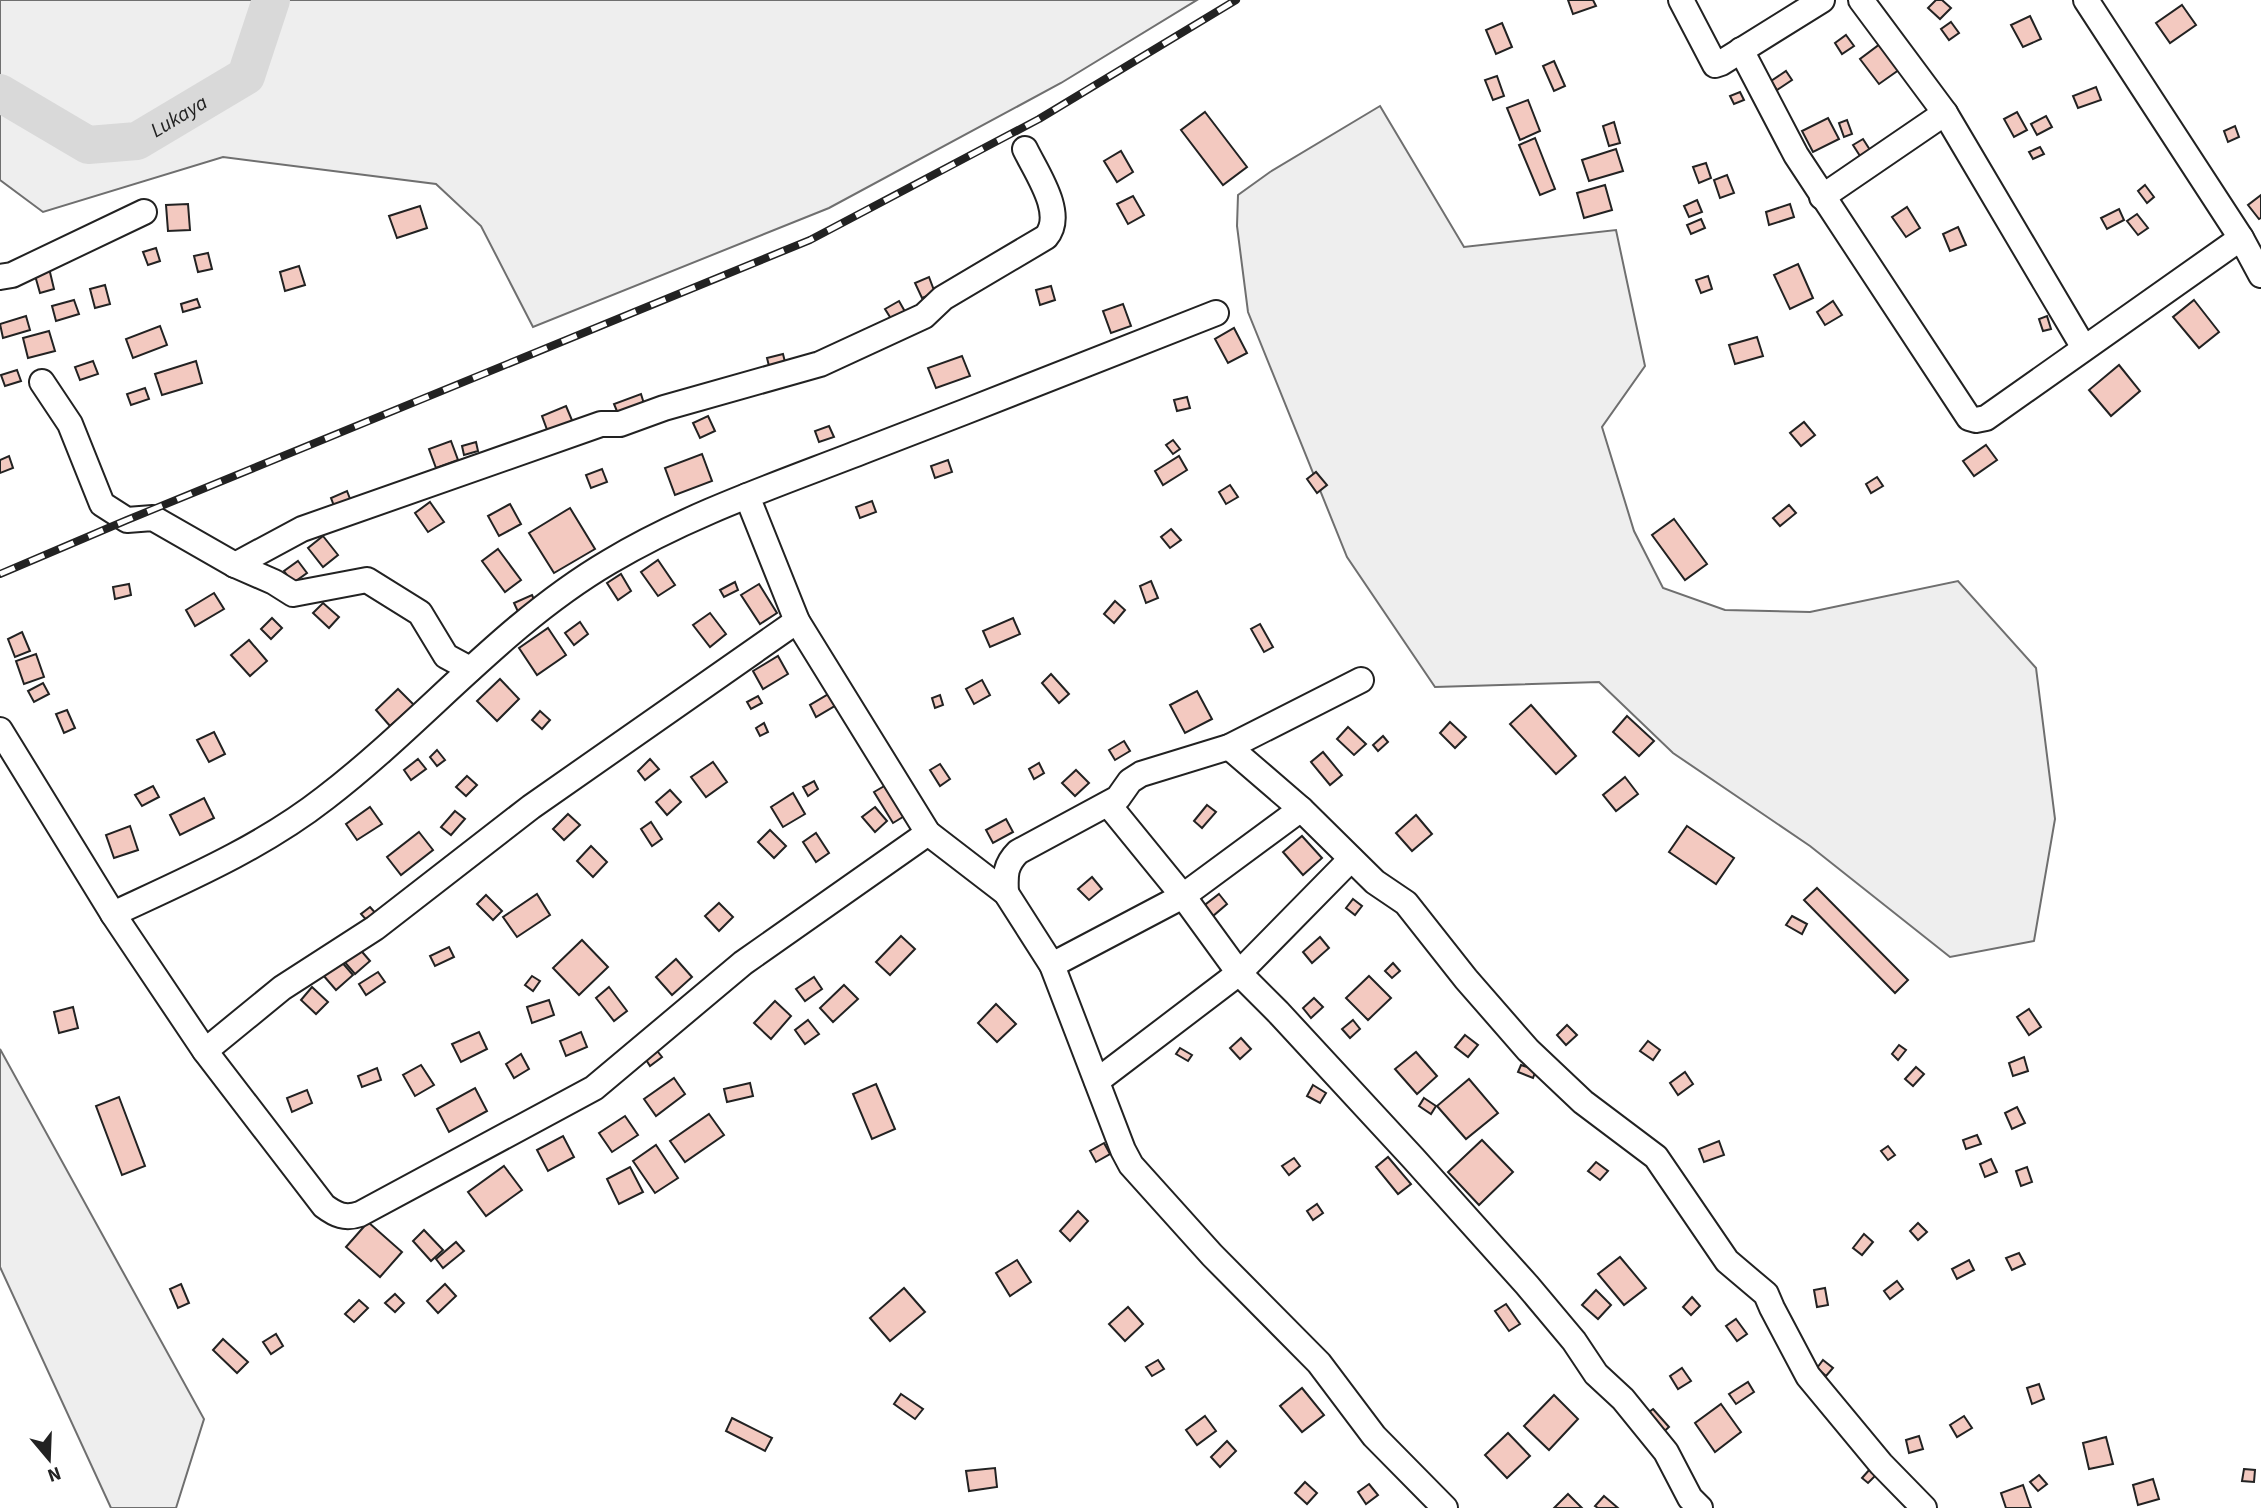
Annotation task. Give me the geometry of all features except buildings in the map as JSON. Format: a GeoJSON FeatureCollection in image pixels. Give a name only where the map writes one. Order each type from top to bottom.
{"type":"FeatureCollection","features":[{"type":"Feature","properties":{"kind":"street"},"geometry":{"type":"LineString","coordinates":[[1681,0],[1714,65],[1822,0]]}},
{"type":"Feature","properties":{"kind":"street"},"geometry":{"type":"LineString","coordinates":[[1861,0],[1945,113],[2084,348]]}},
{"type":"Feature","properties":{"kind":"street"},"geometry":{"type":"LineString","coordinates":[[2086,0],[2241,238],[2261,275]]}},
{"type":"Feature","properties":{"kind":"street"},"geometry":{"type":"LineString","coordinates":[[1741,50],[1796,155],[1822,197],[1969,418],[1986,418],[2241,238]]}},
{"type":"Feature","properties":{"kind":"street"},"geometry":{"type":"LineString","coordinates":[[1822,197],[1945,113]]}},
{"type":"Feature","properties":{"kind":"street"},"geometry":{"type":"LineString","coordinates":[[235,565],[302,529],[601,424],[620,424],[664,408],[820,364],[924,316],[943,298],[1046,237],[1051,231],[1051,204],[1025,149]]}},
{"type":"Feature","properties":{"kind":"street"},"geometry":{"type":"LineString","coordinates":[[0,277],[12,275],[144,212]]}},
{"type":"Feature","properties":{"kind":"street"},"geometry":{"type":"LineString","coordinates":[[113,914],[227,861],[313,807],[377,754],[504,639],[568,588],[608,562],[658,535],[747,496],[1216,313]]}},
{"type":"Feature","properties":{"kind":"street"},"geometry":{"type":"LineString","coordinates":[[42,382],[70,424],[102,504],[127,520],[153,518],[235,565],[274,582],[293,594],[367,580],[420,613],[446,656],[470,669]]}},
{"type":"Feature","properties":{"kind":"street"},"geometry":{"type":"LineString","coordinates":[[747,496],[797,621],[928,833],[1006,893],[1052,965],[1123,1150],[1132,1165],[1212,1255],[1319,1363],[1374,1436],[1445,1508]]}},
{"type":"Feature","properties":{"kind":"street"},"geometry":{"type":"LineString","coordinates":[[205,1051],[282,988],[375,928],[531,807],[797,621]]}},
{"type":"Feature","properties":{"kind":"street"},"geometry":{"type":"LineString","coordinates":[[1006,893],[1004,872],[1009,861],[1018,852],[1118,798],[1130,782],[1142,775],[1229,747],[1361,680]]}},
{"type":"Feature","properties":{"kind":"street"},"geometry":{"type":"LineString","coordinates":[[0,730],[113,914],[205,1051],[324,1206],[334,1213],[349,1217],[360,1214],[594,1088],[743,963],[928,833]]}},
{"type":"Feature","properties":{"kind":"street"},"geometry":{"type":"LineString","coordinates":[[1229,747],[1301,809],[1375,882],[1406,903],[1466,979],[1528,1050],[1583,1102],[1656,1157],[1727,1261],[1766,1294],[1808,1376],[1881,1464],[1924,1508]]}},
{"type":"Feature","properties":{"kind":"street"},"geometry":{"type":"LineString","coordinates":[[1108,804],[1183,896],[1239,972],[1527,1286],[1574,1341],[1596,1374],[1623,1399],[1666,1452],[1690,1498],[1700,1508]]}},
{"type":"Feature","properties":{"kind":"street"},"geometry":{"type":"LineString","coordinates":[[1052,965],[1183,896],[1301,809]]}},
{"type":"Feature","properties":{"kind":"street"},"geometry":{"type":"LineString","coordinates":[[1097,1081],[1239,972],[1352,859]]}},
{"type":"Feature","properties":{"kind":"shaded area"},"geometry":{"type":"Polygon","coordinates":[[[0,0],[1197,0],[1061,83],[829,208],[533,327],[481,226],[436,184],[223,157],[43,212],[0,180],[0,0]]]}},
{"type":"Feature","properties":{"kind":"shaded area"},"geometry":{"type":"Polygon","coordinates":[[[1380,106],[1464,247],[1616,230],[1645,366],[1602,427],[1634,531],[1663,588],[1725,610],[1810,612],[1958,581],[2036,668],[2055,819],[2034,941],[1950,957],[1810,846],[1673,753],[1599,682],[1435,687],[1347,557],[1248,312],[1237,226],[1238,195],[1270,172],[1380,106]]]}},
{"type":"Feature","properties":{"kind":"shaded area"},"geometry":{"type":"Polygon","coordinates":[[[0,1049],[204,1419],[176,1508],[111,1508],[0,1267],[0,1049]]]}},
{"type":"Feature","properties":{"kind":"waterway","name":"Lukaya"},"geometry":{"type":"LineString","coordinates":[[0,93],[88,145],[137,141],[246,76],[271,0]]}},
{"type":"Feature","properties":{"kind":"railway"},"geometry":{"type":"LineString","coordinates":[[0,574],[810,240],[1039,119],[1236,0]]}}]}
